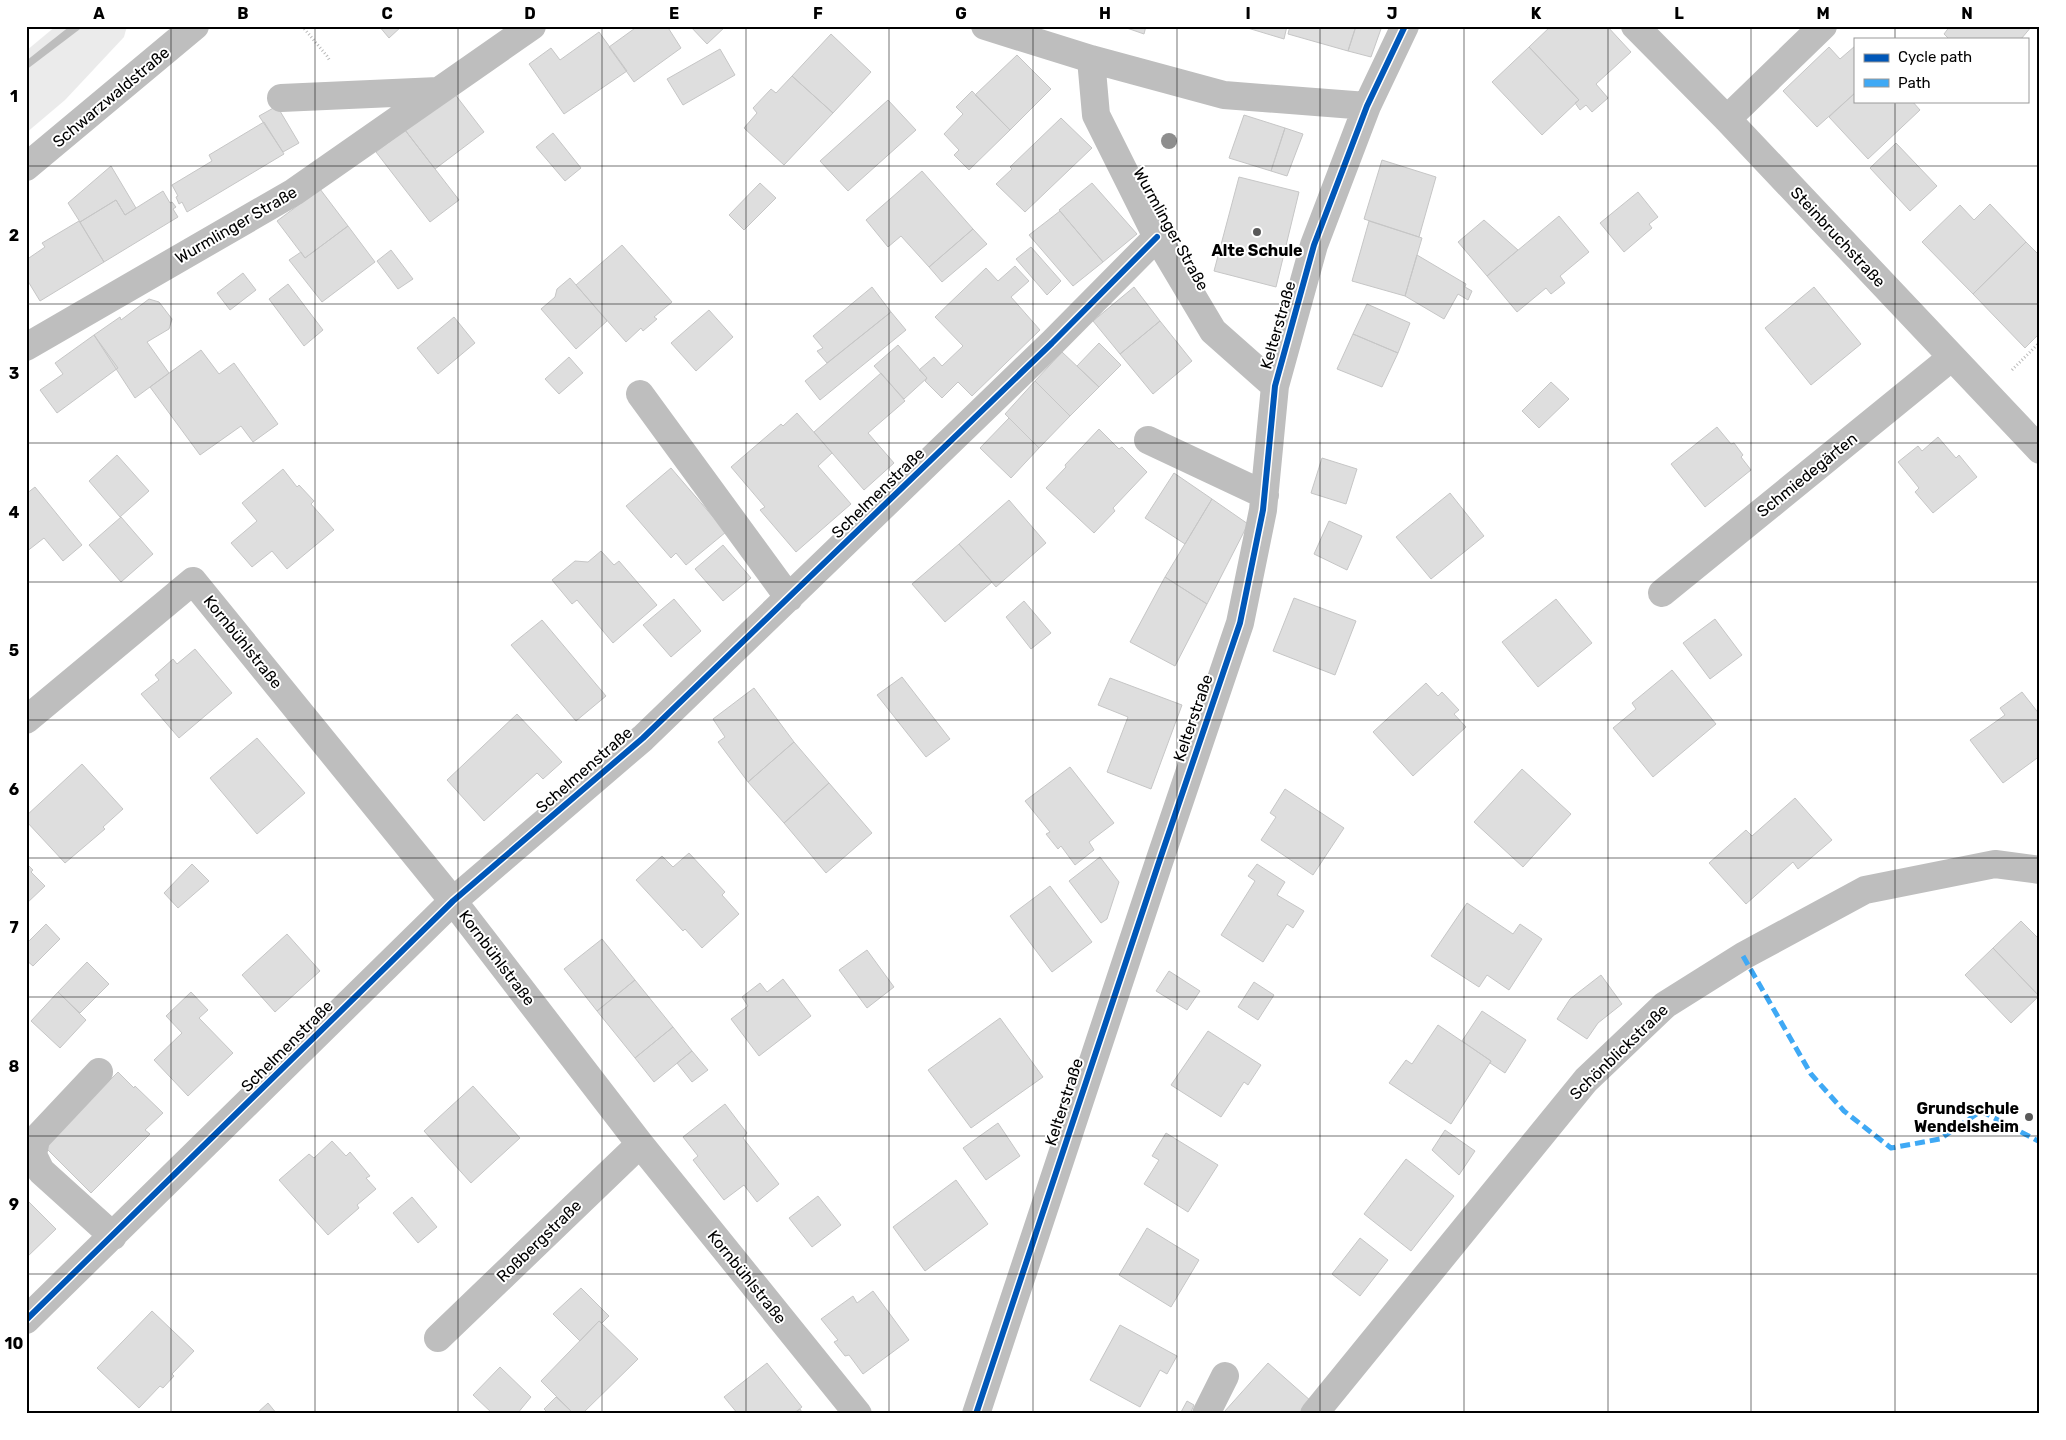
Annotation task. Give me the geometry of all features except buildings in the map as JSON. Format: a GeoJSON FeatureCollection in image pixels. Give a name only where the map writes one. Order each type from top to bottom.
{"type":"FeatureCollection","features":[{"type":"Feature","properties":{"kind":"street","name":"Schwarzwaldstraße"},"geometry":{"type":"LineString","coordinates":[[26,167],[195,26]]}},
{"type":"Feature","properties":{"kind":"street","name":"Wurmlinger Straße"},"geometry":{"type":"LineString","coordinates":[[26,347],[294,192],[532,26]]}},
{"type":"Feature","properties":{"kind":"street"},"geometry":{"type":"LineString","coordinates":[[985,26],[1050,36],[1091,59],[1224,95],[1367,106]]}},
{"type":"Feature","properties":{"kind":"street","name":"Kelterstraße"},"geometry":{"type":"LineString","coordinates":[[976,1414],[1240,623],[1265,495],[1275,386],[1314,245],[1367,106],[1405,26]]}},
{"type":"Feature","properties":{"kind":"street","name":"Steinbruchstraße"},"geometry":{"type":"LineString","coordinates":[[1635,26],[1727,120],[2040,450]]}},
{"type":"Feature","properties":{"kind":"street"},"geometry":{"type":"LineString","coordinates":[[1727,120],[1823,26]]}},
{"type":"Feature","properties":{"kind":"street","name":"Wurmlinger Straße"},"geometry":{"type":"LineString","coordinates":[[1091,59],[1096,115],[1157,237],[1213,331],[1275,386]]}},
{"type":"Feature","properties":{"kind":"street"},"geometry":{"type":"LineString","coordinates":[[281,98],[438,92]]}},
{"type":"Feature","properties":{"kind":"street","name":"Schelmenstraße"},"geometry":{"type":"LineString","coordinates":[[26,1320],[453,901],[643,738],[1052,343],[1157,237]]}},
{"type":"Feature","properties":{"kind":"street","name":"Schmiedegärten"},"geometry":{"type":"LineString","coordinates":[[1662,592],[1952,357]]}},
{"type":"Feature","properties":{"kind":"street"},"geometry":{"type":"LineString","coordinates":[[640,394],[789,598]]}},
{"type":"Feature","properties":{"kind":"street"},"geometry":{"type":"LineString","coordinates":[[1148,440],[1265,495]]}},
{"type":"Feature","properties":{"kind":"street","name":"Kornbühlstraße"},"geometry":{"type":"LineString","coordinates":[[26,720],[193,581],[453,901],[640,1144],[858,1414]]}},
{"type":"Feature","properties":{"kind":"street","name":"Schönblickstraße"},"geometry":{"type":"LineString","coordinates":[[1314,1414],[1586,1080],[1665,1005],[1743,956],[1866,890],[1995,864],[2040,870]]}},
{"type":"Feature","properties":{"kind":"street"},"geometry":{"type":"LineString","coordinates":[[99,1072],[36,1139],[33,1155],[41,1171],[113,1236]]}},
{"type":"Feature","properties":{"kind":"street","name":"Roßbergstraße"},"geometry":{"type":"LineString","coordinates":[[438,1338],[640,1144]]}},
{"type":"Feature","properties":{"kind":"street"},"geometry":{"type":"LineString","coordinates":[[1206,1414],[1225,1376]]}},
{"type":"Feature","properties":{"kind":"shaded area"},"geometry":{"type":"Polygon","coordinates":[[[56,26],[127,26],[124,37],[65,100],[26,133],[26,51],[56,26]]]}},
{"type":"Feature","properties":{"kind":"shaded area"},"geometry":{"type":"Polygon","coordinates":[[[70,26],[84,26],[26,70],[26,61],[70,26]]]}},
{"type":"Feature","properties":{"kind":"marked path"},"geometry":{"type":"LineString","coordinates":[[1743,956],[1811,1074],[1844,1111],[1891,1148],[1940,1139],[1981,1111],[2040,1142]]}},
{"type":"Feature","properties":{"kind":"cycle path"},"geometry":{"type":"LineString","coordinates":[[976,1414],[1240,623],[1263,510],[1275,386],[1314,245],[1367,106],[1405,26]]}},
{"type":"Feature","properties":{"kind":"cycle path"},"geometry":{"type":"LineString","coordinates":[[26,1320],[453,901],[643,738],[1052,343],[1157,237]]}},
{"type":"Feature","properties":{"kind":"place","name":"Alte Schule"},"geometry":{"type":"Point","coordinates":[1257,232]}},
{"type":"Feature","properties":{"kind":"place","name":"Grundschule Wendelsheim"},"geometry":{"type":"Point","coordinates":[2029,1117]}}]}
